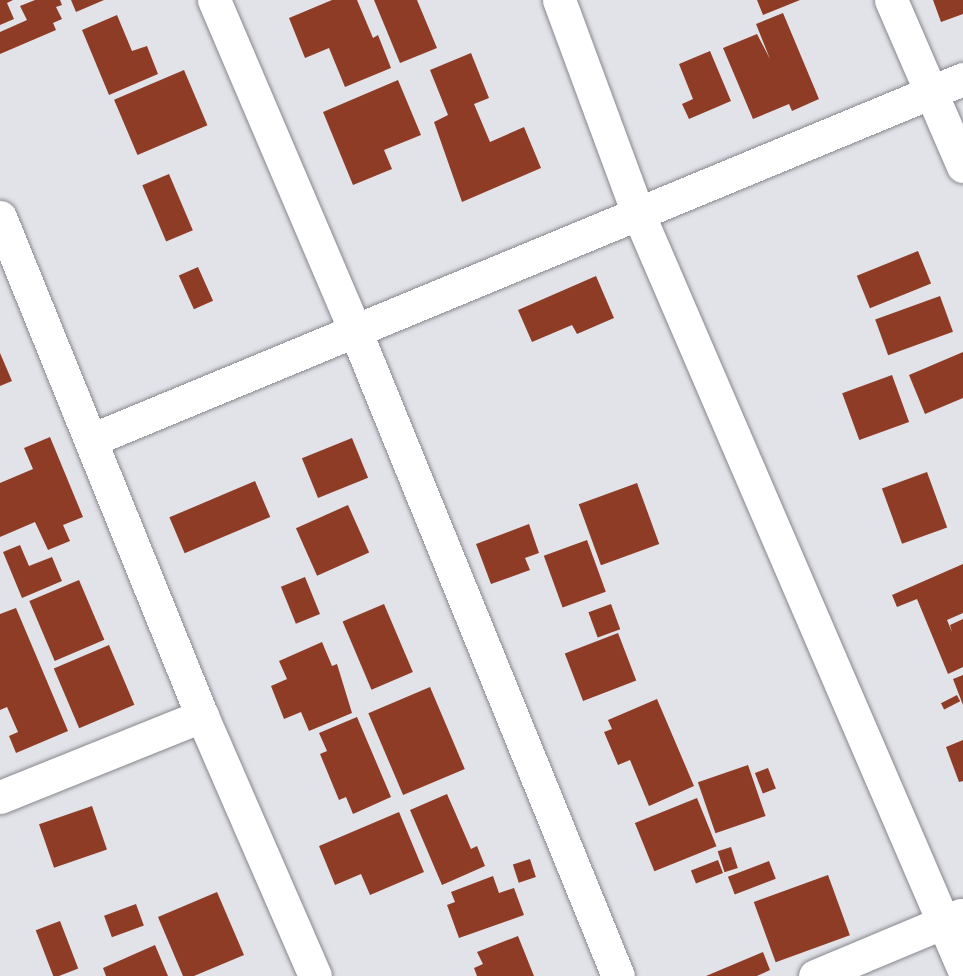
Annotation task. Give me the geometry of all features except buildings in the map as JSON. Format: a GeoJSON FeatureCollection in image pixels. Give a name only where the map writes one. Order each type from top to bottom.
{"type":"FeatureCollection","features":[{"type":"Feature","properties":{"kind":"street"},"geometry":{"type":"LineString","coordinates":[[213,0],[355,330],[618,976]]}},
{"type":"Feature","properties":{"kind":"street"},"geometry":{"type":"LineString","coordinates":[[559,0],[639,213],[953,918],[963,968]]}},
{"type":"Feature","properties":{"kind":"street"},"geometry":{"type":"LineString","coordinates":[[891,0],[963,166]]}},
{"type":"Feature","properties":{"kind":"street"},"geometry":{"type":"LineString","coordinates":[[91,440],[963,79]]}},
{"type":"Feature","properties":{"kind":"street"},"geometry":{"type":"LineString","coordinates":[[0,217],[202,716],[315,976]]}},
{"type":"Feature","properties":{"kind":"street"},"geometry":{"type":"LineString","coordinates":[[0,797],[202,716]]}},
{"type":"Feature","properties":{"kind":"street"},"geometry":{"type":"LineString","coordinates":[[815,976],[953,918]]}}]}
